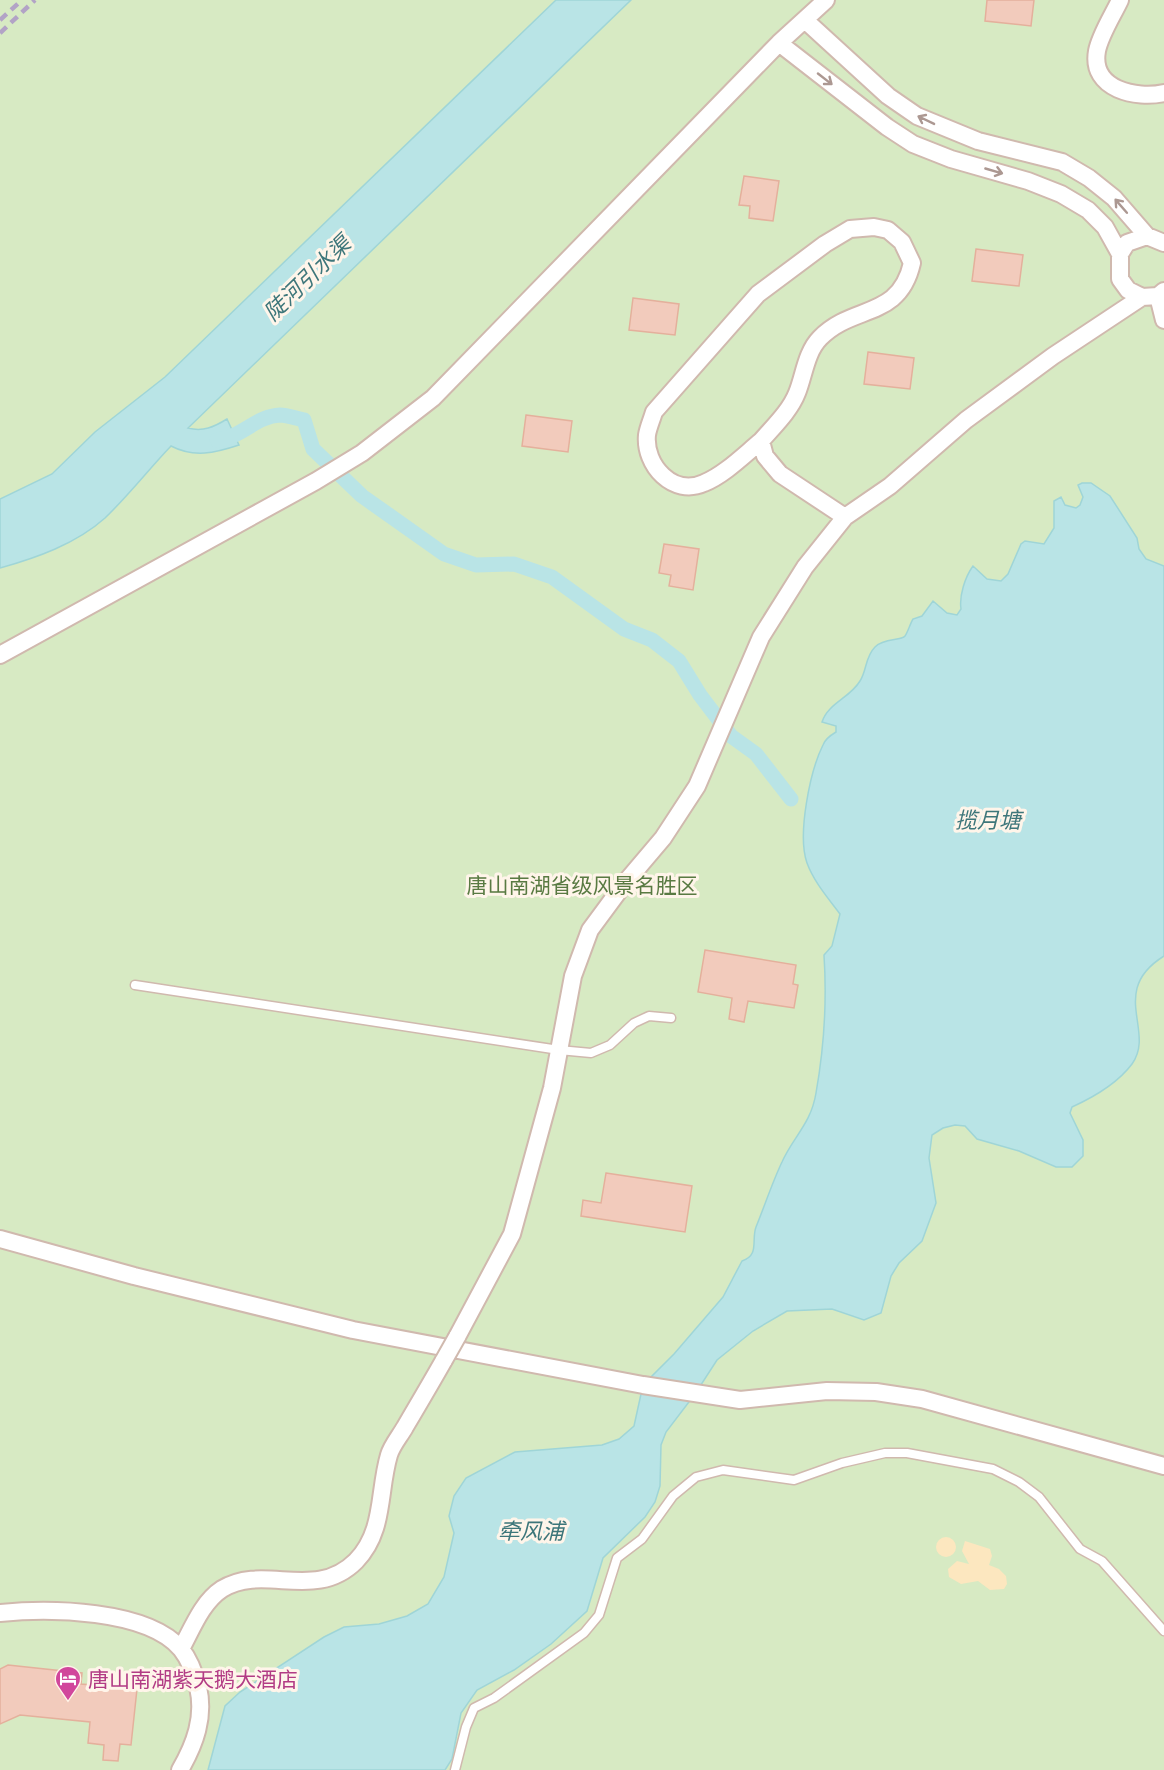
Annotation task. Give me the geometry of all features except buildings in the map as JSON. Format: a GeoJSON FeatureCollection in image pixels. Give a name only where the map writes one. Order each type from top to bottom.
{"type":"FeatureCollection","features":[{"type":"Feature","properties":{"kind":"street"},"geometry":{"type":"LineString","coordinates":[[0,655],[316,481],[362,453],[433,398],[779,43],[806,21],[826,0]]}},
{"type":"Feature","properties":{"kind":"street"},"geometry":{"type":"LineString","coordinates":[[1120,0],[1097,52],[1099,68],[1106,81],[1118,91],[1137,95],[1164,93]]}},
{"type":"Feature","properties":{"kind":"street"},"geometry":{"type":"LineString","coordinates":[[806,21],[888,96],[917,116],[978,141],[1062,162],[1089,178],[1114,198],[1147,237]]}},
{"type":"Feature","properties":{"kind":"street"},"geometry":{"type":"LineString","coordinates":[[779,43],[887,128],[913,144],[951,159],[1028,180],[1061,194],[1088,210],[1105,227],[1120,254],[1120,279],[1128,290],[1155,295]]}},
{"type":"Feature","properties":{"kind":"street"},"geometry":{"type":"LineString","coordinates":[[874,227],[888,230],[902,242],[912,263],[902,292],[890,301],[842,324],[820,338],[807,361],[796,396],[761,441],[703,484],[677,485],[660,474],[650,457],[647,435],[654,412],[758,294],[825,244],[850,229],[874,227]]}},
{"type":"Feature","properties":{"kind":"street"},"geometry":{"type":"LineString","coordinates":[[1120,254],[1127,243],[1136,238],[1147,237],[1164,243]]}},
{"type":"Feature","properties":{"kind":"street"},"geometry":{"type":"LineString","coordinates":[[1155,295],[1164,320]]}},
{"type":"Feature","properties":{"kind":"street"},"geometry":{"type":"LineString","coordinates":[[181,1649],[206,1604],[222,1589],[240,1582],[259,1580],[307,1583],[334,1577],[355,1562],[370,1542],[380,1516],[390,1453],[457,1337],[512,1234],[552,1088],[573,976],[591,930],[624,884],[663,838],[698,786],[761,638],[806,567],[845,517],[890,486],[976,413],[1053,356],[1155,295]]}},
{"type":"Feature","properties":{"kind":"street"},"geometry":{"type":"LineString","coordinates":[[761,441],[765,456],[780,474],[845,517]]}},
{"type":"Feature","properties":{"kind":"street"},"geometry":{"type":"LineString","coordinates":[[0,1239],[353,1330],[643,1385],[740,1400],[827,1391],[876,1392],[922,1399],[1164,1466]]}},
{"type":"Feature","properties":{"kind":"street"},"geometry":{"type":"LineString","coordinates":[[0,1613],[49,1611],[101,1615],[134,1622],[164,1636],[181,1649],[195,1676],[200,1696],[201,1719],[190,1753],[180,1770]]}},
{"type":"Feature","properties":{"kind":"lane"},"geometry":{"type":"LineString","coordinates":[[135,985],[591,1053],[610,1045],[634,1023],[649,1016],[671,1018]]}},
{"type":"Feature","properties":{"kind":"lane"},"geometry":{"type":"LineString","coordinates":[[455,1770],[466,1727],[474,1708],[494,1698],[584,1633],[599,1615],[617,1558],[642,1539],[673,1496],[696,1477],[723,1470],[794,1480],[842,1463],[885,1453],[907,1453],[993,1469],[1019,1482],[1039,1497],[1080,1549],[1102,1561],[1164,1631]]}},
{"type":"Feature","properties":{"kind":"green space","name":"唐山南湖省级风景名胜区"},"geometry":{"type":"Polygon","coordinates":[[[0,0],[1164,0],[1164,1770],[0,1770],[0,0]]]}},
{"type":"Feature","properties":{"kind":"sand"},"geometry":{"type":"Polygon","coordinates":[[[946,1537],[953,1540],[956,1547],[953,1554],[946,1557],[939,1554],[936,1547],[939,1540],[946,1537]]]}},
{"type":"Feature","properties":{"kind":"sand"},"geometry":{"type":"Polygon","coordinates":[[[965,1541],[990,1549],[992,1556],[989,1565],[999,1569],[1006,1576],[1007,1584],[1004,1589],[990,1590],[978,1581],[961,1584],[949,1577],[948,1569],[957,1561],[969,1564],[962,1551],[965,1541]]]}},
{"type":"Feature","properties":{"kind":"water","name":"陡河引水渠"},"geometry":{"type":"Polygon","coordinates":[[[556,0],[631,0],[188,428],[208,428],[227,419],[239,445],[205,453],[188,452],[171,446],[114,510],[94,527],[69,543],[28,560],[0,568],[0,499],[52,474],[95,432],[165,377],[556,0]]]}},
{"type":"Feature","properties":{"kind":"water","name":"揽月塘"},"geometry":{"type":"Polygon","coordinates":[[[1091,483],[1110,496],[1137,538],[1139,549],[1146,559],[1164,566],[1164,956],[1148,969],[1139,983],[1136,997],[1138,1051],[1132,1064],[1105,1089],[1072,1107],[1070,1113],[1083,1140],[1083,1156],[1072,1167],[1056,1167],[1019,1151],[977,1139],[965,1126],[955,1125],[943,1128],[932,1135],[929,1158],[936,1203],[922,1241],[899,1263],[891,1276],[881,1313],[864,1320],[832,1309],[787,1311],[753,1331],[717,1360],[666,1432],[661,1445],[660,1486],[655,1502],[645,1517],[603,1558],[587,1611],[551,1644],[514,1670],[477,1690],[461,1713],[452,1759],[445,1770],[208,1770],[225,1706],[240,1692],[324,1637],[344,1627],[379,1624],[407,1616],[428,1604],[444,1577],[454,1533],[449,1516],[454,1496],[466,1478],[515,1452],[602,1445],[619,1439],[634,1426],[643,1385],[674,1354],[723,1297],[742,1261],[748,1258],[753,1251],[756,1227],[778,1170],[810,1113],[816,1093],[824,1024],[824,955],[832,946],[840,914],[813,877],[804,851],[806,803],[814,770],[824,743],[836,732],[836,726],[822,722],[825,715],[856,687],[869,655],[875,647],[883,642],[905,636],[913,619],[922,616],[933,601],[947,613],[957,615],[961,609],[963,587],[973,566],[987,579],[1001,581],[1008,574],[1021,544],[1025,541],[1044,544],[1054,528],[1054,501],[1061,497],[1065,505],[1076,508],[1083,497],[1078,485],[1091,483]]]}},
{"type":"Feature","properties":{"kind":"waterway"},"geometry":{"type":"LineString","coordinates":[[217,440],[234,435],[271,416],[283,415],[304,420],[313,449],[362,496],[444,554],[476,565],[514,564],[552,577],[624,629],[652,640],[679,661],[700,695],[731,736],[756,754],[791,799]]}},
{"type":"Feature","properties":{"kind":"railway"},"geometry":{"type":"LineString","coordinates":[[0,20],[22,0]]}},
{"type":"Feature","properties":{"kind":"railway"},"geometry":{"type":"LineString","coordinates":[[0,33],[35,0]]}},
{"type":"Feature","properties":{"kind":"place","name":"唐山南湖紫天鹅大酒店"},"geometry":{"type":"Point","coordinates":[68,1702]}},
{"type":"Feature","properties":{"kind":"water label","name":"牵风浦"},"geometry":{"type":"Point","coordinates":[531,1531]}}]}
